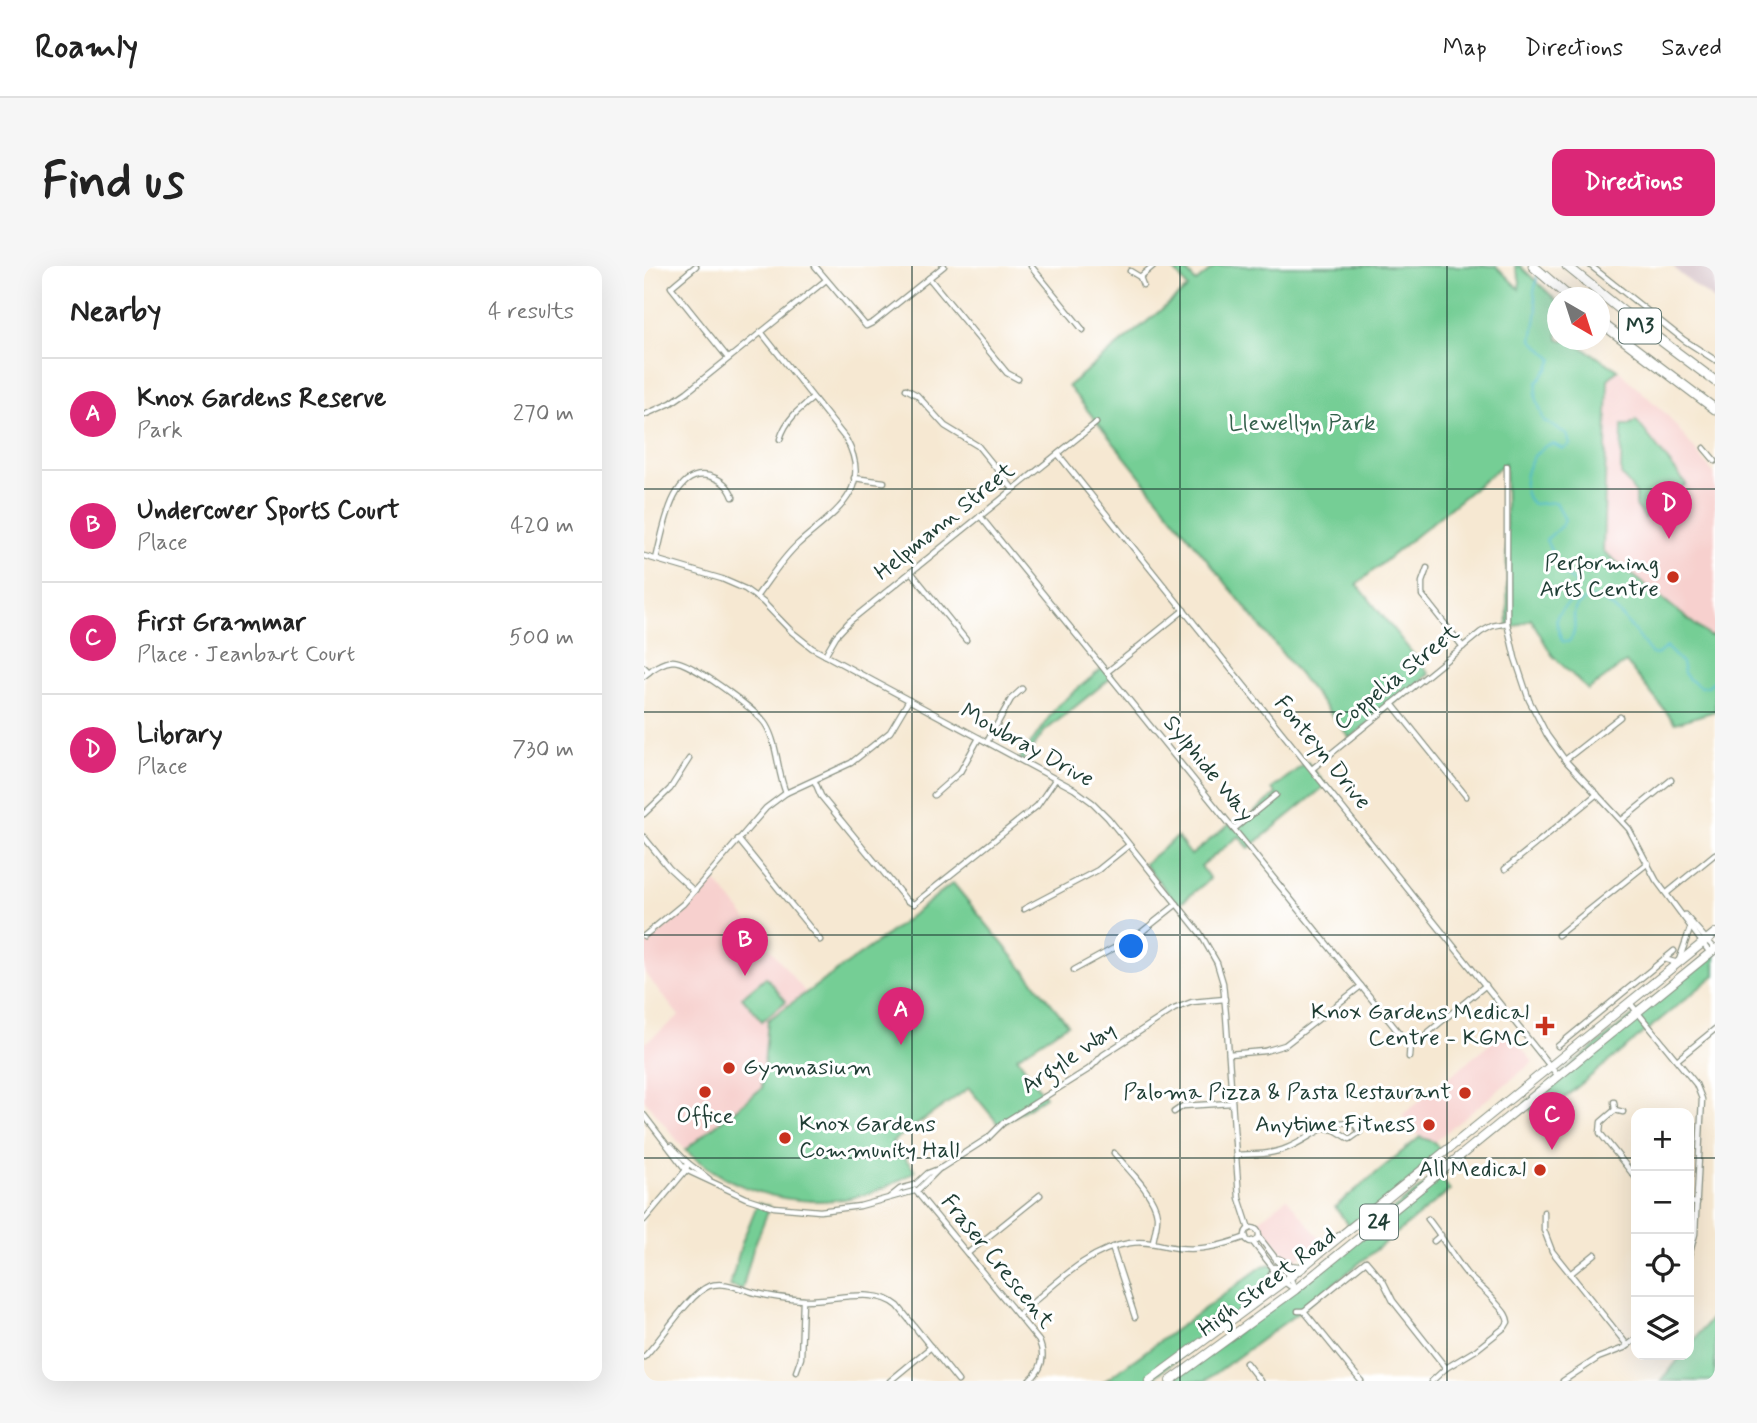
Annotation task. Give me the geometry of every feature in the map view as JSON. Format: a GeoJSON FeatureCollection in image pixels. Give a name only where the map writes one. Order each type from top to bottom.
{"type":"FeatureCollection","features":[{"type":"Feature","properties":{"kind":"highway"},"geometry":{"type":"LineString","coordinates":[[1533,266],[1558,287]]}},
{"type":"Feature","properties":{"kind":"highway","name":"M3"},"geometry":{"type":"LineString","coordinates":[[1568,267],[1715,381]]}},
{"type":"Feature","properties":{"kind":"highway","name":"M3"},"geometry":{"type":"LineString","coordinates":[[1610,330],[1715,409]]}},
{"type":"Feature","properties":{"kind":"highway"},"geometry":{"type":"LineString","coordinates":[[1672,378],[1715,416]]}},
{"type":"Feature","properties":{"kind":"main road","name":"High Street Road"},"geometry":{"type":"LineString","coordinates":[[1149,1381],[1302,1268],[1715,933]]}},
{"type":"Feature","properties":{"kind":"main road","name":"High Street Road"},"geometry":{"type":"LineString","coordinates":[[1170,1381],[1295,1290],[1713,950]]}},
{"type":"Feature","properties":{"kind":"main road"},"geometry":{"type":"LineString","coordinates":[[1439,1156],[1462,1154]]}},
{"type":"Feature","properties":{"kind":"main road"},"geometry":{"type":"LineString","coordinates":[[1260,1300],[1272,1279],[1276,1265],[1302,1268]]}},
{"type":"Feature","properties":{"kind":"main road"},"geometry":{"type":"LineString","coordinates":[[1167,1368],[1180,1374]]}},
{"type":"Feature","properties":{"kind":"street"},"geometry":{"type":"LineString","coordinates":[[696,266],[671,287],[728,358]]}},
{"type":"Feature","properties":{"kind":"street"},"geometry":{"type":"LineString","coordinates":[[815,266],[866,326],[874,323],[944,266]]}},
{"type":"Feature","properties":{"kind":"street"},"geometry":{"type":"LineString","coordinates":[[1031,266],[1083,330]]}},
{"type":"Feature","properties":{"kind":"street"},"geometry":{"type":"LineString","coordinates":[[1140,277],[1153,266]]}},
{"type":"Feature","properties":{"kind":"street"},"geometry":{"type":"LineString","coordinates":[[1591,266],[1676,334],[1715,360]]}},
{"type":"Feature","properties":{"kind":"street"},"geometry":{"type":"LineString","coordinates":[[1130,271],[1140,277],[1143,285]]}},
{"type":"Feature","properties":{"kind":"street"},"geometry":{"type":"LineString","coordinates":[[929,278],[1007,373],[1018,379]]}},
{"type":"Feature","properties":{"kind":"street"},"geometry":{"type":"LineString","coordinates":[[644,415],[680,397],[826,280]]}},
{"type":"Feature","properties":{"kind":"street"},"geometry":{"type":"LineString","coordinates":[[756,597],[792,550],[843,506],[854,478],[854,459],[849,443],[761,332]]}},
{"type":"Feature","properties":{"kind":"street"},"geometry":{"type":"LineString","coordinates":[[906,389],[917,395],[940,422],[978,446],[1013,489]]}},
{"type":"Feature","properties":{"kind":"street"},"geometry":{"type":"LineString","coordinates":[[780,439],[784,426],[813,398]]}},
{"type":"Feature","properties":{"kind":"street","name":"Helpmann Street"},"geometry":{"type":"LineString","coordinates":[[825,655],[844,626],[1096,423]]}},
{"type":"Feature","properties":{"kind":"street"},"geometry":{"type":"LineString","coordinates":[[1704,448],[1715,461]]}},
{"type":"Feature","properties":{"kind":"street","name":"Fonteyn Drive"},"geometry":{"type":"LineString","coordinates":[[1058,454],[1558,1076]]}},
{"type":"Feature","properties":{"kind":"street"},"geometry":{"type":"LineString","coordinates":[[1507,466],[1507,623],[1514,658],[1529,700],[1547,735],[1565,760],[1622,820],[1666,893],[1713,950]]}},
{"type":"Feature","properties":{"kind":"street"},"geometry":{"type":"LineString","coordinates":[[656,559],[675,493],[685,481],[695,476],[710,476],[724,484],[733,497]]}},
{"type":"Feature","properties":{"kind":"street"},"geometry":{"type":"LineString","coordinates":[[854,478],[884,482]]}},
{"type":"Feature","properties":{"kind":"street","name":"Sylphide Way"},"geometry":{"type":"LineString","coordinates":[[981,516],[1360,986],[1410,1043]]}},
{"type":"Feature","properties":{"kind":"street","name":"Mowbray Drive"},"geometry":{"type":"LineString","coordinates":[[644,556],[722,579],[756,597],[792,632],[825,655],[987,742],[1097,806],[1177,904],[1214,956],[1225,999],[1239,1198],[1249,1229]]}},
{"type":"Feature","properties":{"kind":"street"},"geometry":{"type":"LineString","coordinates":[[1427,568],[1422,582],[1422,594],[1463,647]]}},
{"type":"Feature","properties":{"kind":"street"},"geometry":{"type":"LineString","coordinates":[[911,572],[966,640]]}},
{"type":"Feature","properties":{"kind":"street"},"geometry":{"type":"LineString","coordinates":[[1107,672],[1184,610]]}},
{"type":"Feature","properties":{"kind":"street","name":"Coppelia Street"},"geometry":{"type":"LineString","coordinates":[[1312,769],[1488,628],[1507,623]]}},
{"type":"Feature","properties":{"kind":"street"},"geometry":{"type":"LineString","coordinates":[[644,667],[646,674],[666,662],[685,664],[754,711],[770,732],[779,775],[786,793]]}},
{"type":"Feature","properties":{"kind":"street"},"geometry":{"type":"LineString","coordinates":[[987,742],[1011,699],[1022,689]]}},
{"type":"Feature","properties":{"kind":"street"},"geometry":{"type":"LineString","coordinates":[[644,936],[683,904],[766,808],[786,793],[851,763],[890,732],[909,700]]}},
{"type":"Feature","properties":{"kind":"street"},"geometry":{"type":"LineString","coordinates":[[1392,704],[1466,796]]}},
{"type":"Feature","properties":{"kind":"street"},"geometry":{"type":"LineString","coordinates":[[1565,760],[1620,717]]}},
{"type":"Feature","properties":{"kind":"street"},"geometry":{"type":"LineString","coordinates":[[934,796],[960,772],[979,738]]}},
{"type":"Feature","properties":{"kind":"street"},"geometry":{"type":"LineString","coordinates":[[644,814],[670,789],[689,759]]}},
{"type":"Feature","properties":{"kind":"street"},"geometry":{"type":"LineString","coordinates":[[814,781],[821,796],[890,881],[907,901],[914,904],[1037,806],[1055,780]]}},
{"type":"Feature","properties":{"kind":"street"},"geometry":{"type":"LineString","coordinates":[[1622,820],[1671,780]]}},
{"type":"Feature","properties":{"kind":"street"},"geometry":{"type":"LineString","coordinates":[[1506,869],[1597,794]]}},
{"type":"Feature","properties":{"kind":"street"},"geometry":{"type":"LineString","coordinates":[[1234,829],[1276,795]]}},
{"type":"Feature","properties":{"kind":"street"},"geometry":{"type":"LineString","coordinates":[[644,837],[669,868],[694,891]]}},
{"type":"Feature","properties":{"kind":"street"},"geometry":{"type":"LineString","coordinates":[[738,839],[820,940]]}},
{"type":"Feature","properties":{"kind":"street"},"geometry":{"type":"LineString","coordinates":[[1024,909],[1098,870],[1129,845]]}},
{"type":"Feature","properties":{"kind":"street"},"geometry":{"type":"LineString","coordinates":[[1666,893],[1715,854]]}},
{"type":"Feature","properties":{"kind":"street"},"geometry":{"type":"LineString","coordinates":[[1558,935],[1648,863]]}},
{"type":"Feature","properties":{"kind":"street"},"geometry":{"type":"LineString","coordinates":[[1074,970],[1138,935],[1177,904]]}},
{"type":"Feature","properties":{"kind":"street"},"geometry":{"type":"LineString","coordinates":[[1682,913],[1690,929],[1705,941]]}},
{"type":"Feature","properties":{"kind":"street"},"geometry":{"type":"LineString","coordinates":[[1664,959],[1678,963],[1690,929]]}},
{"type":"Feature","properties":{"kind":"street"},"geometry":{"type":"LineString","coordinates":[[1558,1046],[1674,951]]}},
{"type":"Feature","properties":{"kind":"street"},"geometry":{"type":"LineString","coordinates":[[1409,1058],[1410,1043],[1419,1040],[1486,985]]}},
{"type":"Feature","properties":{"kind":"street"},"geometry":{"type":"LineString","coordinates":[[1229,1054],[1265,1051],[1286,1045],[1360,986]]}},
{"type":"Feature","properties":{"kind":"street","name":"Argyle Way"},"geometry":{"type":"LineString","coordinates":[[916,1187],[991,1136],[1008,1120],[1089,1069],[1103,1055],[1174,1009],[1192,1002],[1225,999]]}},
{"type":"Feature","properties":{"kind":"street"},"geometry":{"type":"LineString","coordinates":[[1630,1002],[1696,1084],[1703,1104],[1694,1240]]}},
{"type":"Feature","properties":{"kind":"street"},"geometry":{"type":"LineString","coordinates":[[1677,1060],[1715,1029]]}},
{"type":"Feature","properties":{"kind":"street"},"geometry":{"type":"LineString","coordinates":[[1572,1049],[1573,1034]]}},
{"type":"Feature","properties":{"kind":"street"},"geometry":{"type":"LineString","coordinates":[[1614,1102],[1615,1110]]}},
{"type":"Feature","properties":{"kind":"street"},"geometry":{"type":"LineString","coordinates":[[1174,1112],[1183,1106],[1232,1103]]}},
{"type":"Feature","properties":{"kind":"street"},"geometry":{"type":"LineString","coordinates":[[1615,1110],[1623,1112]]}},
{"type":"Feature","properties":{"kind":"street"},"geometry":{"type":"LineString","coordinates":[[1615,1110],[1601,1122],[1600,1133],[1631,1172]]}},
{"type":"Feature","properties":{"kind":"street"},"geometry":{"type":"LineString","coordinates":[[644,1115],[686,1167],[758,1203],[799,1210],[840,1210],[916,1187]]}},
{"type":"Feature","properties":{"kind":"street"},"geometry":{"type":"LineString","coordinates":[[1236,1155],[1281,1150],[1337,1122],[1351,1122],[1358,1126],[1360,1132],[1355,1138],[1349,1139],[1326,1128]]}},
{"type":"Feature","properties":{"kind":"street"},"geometry":{"type":"LineString","coordinates":[[1114,1153],[1149,1196],[1155,1208],[1157,1217],[1153,1243]]}},
{"type":"Feature","properties":{"kind":"street"},"geometry":{"type":"LineString","coordinates":[[644,1220],[686,1167]]}},
{"type":"Feature","properties":{"kind":"street","name":"Fraser Crescent"},"geometry":{"type":"LineString","coordinates":[[916,1187],[1036,1337],[1042,1351],[1040,1368],[1030,1381]]}},
{"type":"Feature","properties":{"kind":"street"},"geometry":{"type":"LineString","coordinates":[[968,1253],[1040,1195]]}},
{"type":"Feature","properties":{"kind":"street"},"geometry":{"type":"LineString","coordinates":[[1544,1212],[1547,1241],[1628,1346]]}},
{"type":"Feature","properties":{"kind":"street"},"geometry":{"type":"LineString","coordinates":[[1428,1219],[1454,1258],[1488,1293],[1508,1320],[1503,1329],[1446,1368],[1432,1381]]}},
{"type":"Feature","properties":{"kind":"street"},"geometry":{"type":"LineString","coordinates":[[1246,1237],[1249,1229],[1256,1229],[1287,1279]]}},
{"type":"Feature","properties":{"kind":"street"},"geometry":{"type":"LineString","coordinates":[[1434,1241],[1441,1235]]}},
{"type":"Feature","properties":{"kind":"street"},"geometry":{"type":"LineString","coordinates":[[1018,1315],[1080,1265],[1112,1247],[1132,1242],[1203,1249],[1246,1237]]}},
{"type":"Feature","properties":{"kind":"street"},"geometry":{"type":"LineString","coordinates":[[1246,1237],[1276,1265],[1295,1290]]}},
{"type":"Feature","properties":{"kind":"street"},"geometry":{"type":"LineString","coordinates":[[1252,1241],[1259,1237]]}},
{"type":"Feature","properties":{"kind":"street"},"geometry":{"type":"LineString","coordinates":[[1112,1247],[1135,1317]]}},
{"type":"Feature","properties":{"kind":"street"},"geometry":{"type":"LineString","coordinates":[[1570,1274],[1595,1254]]}},
{"type":"Feature","properties":{"kind":"street"},"geometry":{"type":"LineString","coordinates":[[1361,1381],[1301,1311],[1366,1261],[1393,1301],[1446,1368]]}},
{"type":"Feature","properties":{"kind":"street"},"geometry":{"type":"LineString","coordinates":[[644,1357],[698,1293],[713,1284],[803,1300],[874,1295],[887,1298],[901,1309],[958,1381]]}},
{"type":"Feature","properties":{"kind":"street"},"geometry":{"type":"LineString","coordinates":[[796,1372],[801,1358],[803,1300]]}},
{"type":"Feature","properties":{"kind":"street"},"geometry":{"type":"LineString","coordinates":[[1563,1381],[1598,1358],[1631,1343]]}},
{"type":"Feature","properties":{"kind":"street"},"geometry":{"type":"LineString","coordinates":[[890,1381],[931,1348]]}},
{"type":"Feature","properties":{"kind":"street"},"geometry":{"type":"LineString","coordinates":[[1246,1363],[1259,1381]]}},
{"type":"Feature","properties":{"kind":"shaded area"},"geometry":{"type":"Polygon","coordinates":[[[1673,266],[1715,266],[1715,301],[1679,273],[1673,266]]]}},
{"type":"Feature","properties":{"kind":"shaded area"},"geometry":{"type":"Polygon","coordinates":[[[1618,370],[1668,416],[1715,475],[1715,636],[1709,636],[1603,552],[1608,378],[1618,370]]]}},
{"type":"Feature","properties":{"kind":"shaded area"},"geometry":{"type":"Polygon","coordinates":[[[714,879],[806,993],[768,1020],[762,1088],[685,1150],[644,1099],[644,1044],[679,1016],[644,972],[644,946],[687,911],[714,879]]]}},
{"type":"Feature","properties":{"kind":"shaded area"},"geometry":{"type":"Polygon","coordinates":[[[1507,1030],[1533,1062],[1434,1142],[1420,1137],[1402,1115],[1507,1030]]]}},
{"type":"Feature","properties":{"kind":"shaded area"},"geometry":{"type":"Polygon","coordinates":[[[1287,1198],[1321,1240],[1296,1260],[1289,1260],[1258,1221],[1287,1198]]]}},
{"type":"Feature","properties":{"kind":"green space","name":"Llewellyn Park"},"geometry":{"type":"Polygon","coordinates":[[[1171,266],[1182,266],[1196,282],[1216,266],[1496,266],[1519,289],[1520,281],[1515,266],[1520,266],[1547,292],[1547,350],[1586,350],[1618,370],[1608,379],[1603,551],[1709,636],[1715,636],[1715,711],[1675,723],[1626,662],[1588,690],[1552,655],[1531,619],[1508,630],[1505,463],[1357,584],[1429,674],[1350,738],[1068,386],[1188,288],[1171,266]]]}},
{"type":"Feature","properties":{"kind":"green space"},"geometry":{"type":"Polygon","coordinates":[[[1636,420],[1686,484],[1645,518],[1636,506],[1636,494],[1621,474],[1622,425],[1629,425],[1636,420]]]}},
{"type":"Feature","properties":{"kind":"green space"},"geometry":{"type":"Polygon","coordinates":[[[1104,667],[1112,677],[1045,731],[1022,762],[1019,760],[1057,706],[1104,667]]]}},
{"type":"Feature","properties":{"kind":"green space"},"geometry":{"type":"Polygon","coordinates":[[[1307,762],[1326,785],[1249,848],[1239,836],[1201,866],[1210,879],[1178,905],[1144,864],[1177,837],[1191,855],[1230,824],[1234,829],[1276,794],[1272,789],[1307,762]]]}},
{"type":"Feature","properties":{"kind":"green space"},"geometry":{"type":"Polygon","coordinates":[[[953,883],[1068,1024],[1017,1057],[1045,1097],[1000,1126],[969,1088],[892,1142],[915,1171],[887,1186],[857,1196],[827,1201],[797,1200],[738,1184],[685,1150],[762,1088],[768,1020],[879,941],[953,883]]]}},
{"type":"Feature","properties":{"kind":"green space"},"geometry":{"type":"Polygon","coordinates":[[[1715,949],[1715,975],[1538,1119],[1525,1103],[1715,949]]]}},
{"type":"Feature","properties":{"kind":"green space"},"geometry":{"type":"Polygon","coordinates":[[[766,977],[786,1001],[762,1021],[742,997],[766,977]]]}},
{"type":"Feature","properties":{"kind":"green space"},"geometry":{"type":"Polygon","coordinates":[[[1420,1137],[1434,1142],[1443,1153],[1351,1228],[1335,1207],[1420,1137]]]}},
{"type":"Feature","properties":{"kind":"green space"},"geometry":{"type":"Polygon","coordinates":[[[1438,1174],[1450,1190],[1295,1315],[1205,1381],[1170,1381],[1228,1339],[1438,1174]]]}},
{"type":"Feature","properties":{"kind":"green space"},"geometry":{"type":"Polygon","coordinates":[[[758,1203],[770,1206],[753,1249],[742,1290],[730,1286],[742,1242],[758,1203]]]}},
{"type":"Feature","properties":{"kind":"green space"},"geometry":{"type":"Polygon","coordinates":[[[1271,1264],[1275,1269],[1267,1290],[1149,1381],[1105,1381],[1263,1266],[1271,1264]]]}},
{"type":"Feature","properties":{"kind":"green space"},"geometry":{"type":"Polygon","coordinates":[[[1715,1314],[1715,1381],[1661,1381],[1678,1360],[1694,1360],[1694,1340],[1715,1314]]]}},
{"type":"Feature","properties":{"kind":"waterway"},"geometry":{"type":"LineString","coordinates":[[1538,274],[1534,292],[1537,311],[1532,340],[1553,359],[1537,382],[1536,397],[1544,421],[1567,434],[1570,445],[1563,449],[1553,444],[1538,452],[1527,470],[1525,489],[1533,504],[1556,502],[1565,520],[1546,540],[1562,572],[1576,583],[1572,601],[1561,610],[1557,618],[1562,641],[1568,642],[1574,633],[1577,606],[1587,599],[1598,599],[1609,604],[1619,614],[1652,654],[1657,655],[1666,647],[1682,663],[1684,673],[1689,679],[1700,687],[1708,686],[1715,680]]}},
{"type":"Feature","properties":{"kind":"place","name":"Library"},"geometry":{"type":"Point","coordinates":[1669,539]}},
{"type":"Feature","properties":{"kind":"place","name":"Performing Arts Centre"},"geometry":{"type":"Point","coordinates":[1673,577]}},
{"type":"Feature","properties":{"kind":"place","name":"Undercover Sports Court"},"geometry":{"type":"Point","coordinates":[745,976]}},
{"type":"Feature","properties":{"kind":"place","name":"Knox Gardens Medical Centre - KGMC"},"geometry":{"type":"Point","coordinates":[1545,1026]}},
{"type":"Feature","properties":{"kind":"place","name":"Knox Gardens Reserve"},"geometry":{"type":"Point","coordinates":[901,1045]}},
{"type":"Feature","properties":{"kind":"place","name":"Gymnasium"},"geometry":{"type":"Point","coordinates":[729,1068]}},
{"type":"Feature","properties":{"kind":"place","name":"Office"},"geometry":{"type":"Point","coordinates":[705,1092]}},
{"type":"Feature","properties":{"kind":"place","name":"Paloma Pizza & Pasta Restaurant"},"geometry":{"type":"Point","coordinates":[1465,1093]}},
{"type":"Feature","properties":{"kind":"place","name":"Anytime Fitness"},"geometry":{"type":"Point","coordinates":[1429,1125]}},
{"type":"Feature","properties":{"kind":"place","name":"Knox Gardens Community Hall"},"geometry":{"type":"Point","coordinates":[785,1138]}},
{"type":"Feature","properties":{"kind":"place","name":"First Grammar"},"geometry":{"type":"Point","coordinates":[1552,1150]}},
{"type":"Feature","properties":{"kind":"place","name":"All Medical"},"geometry":{"type":"Point","coordinates":[1540,1170]}}]}
